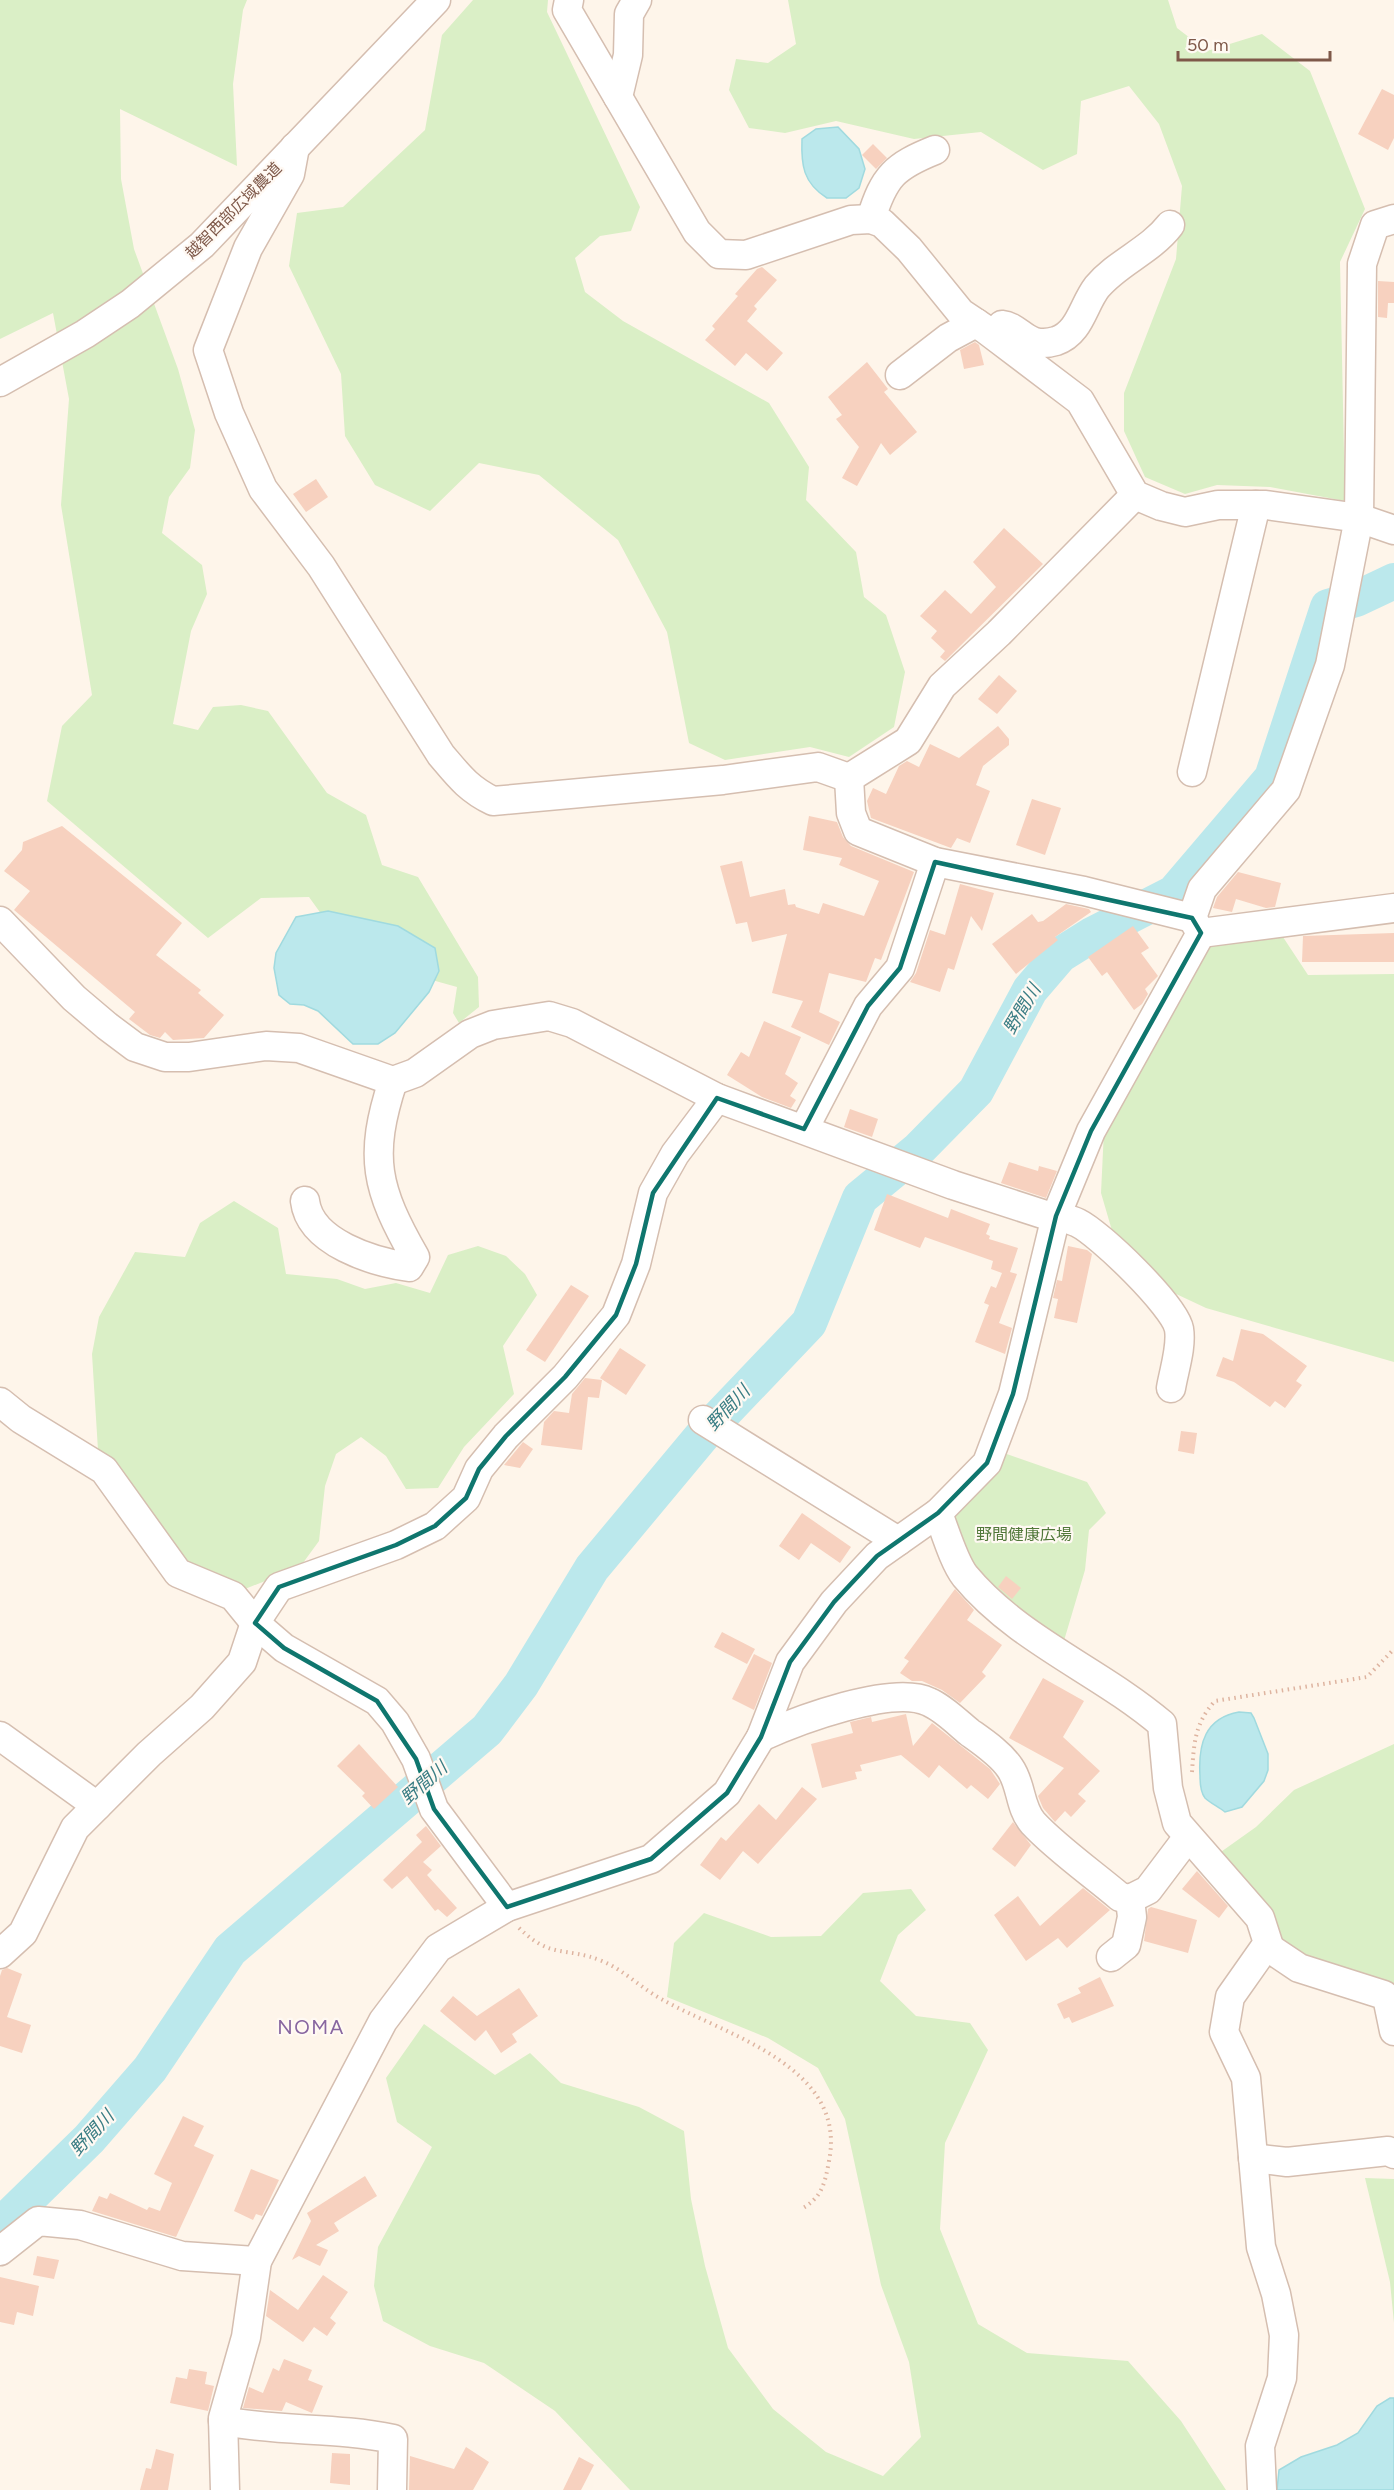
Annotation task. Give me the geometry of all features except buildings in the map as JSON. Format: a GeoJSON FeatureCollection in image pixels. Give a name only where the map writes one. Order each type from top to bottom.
{"type":"FeatureCollection","features":[{"type":"Feature","properties":{"kind":"street","name":"越智西部広域農道"},"geometry":{"type":"LineString","coordinates":[[0,382],[85,334],[130,304],[202,245],[436,0]]}},
{"type":"Feature","properties":{"kind":"street"},"geometry":{"type":"LineString","coordinates":[[568,0],[567,10],[697,232],[719,254],[746,255],[851,220],[871,219],[882,224],[909,249],[961,313],[1080,401],[1135,495],[1161,507],[1185,512],[1218,506],[1256,505],[1359,518],[1394,530]]}},
{"type":"Feature","properties":{"kind":"street"},"geometry":{"type":"LineString","coordinates":[[618,97],[628,55],[629,14],[637,0]]}},
{"type":"Feature","properties":{"kind":"street"},"geometry":{"type":"LineString","coordinates":[[296,147],[291,174],[248,248],[208,350],[229,413],[263,489],[321,566],[441,755],[458,776],[473,792],[493,801],[723,780],[818,767],[849,778]]}},
{"type":"Feature","properties":{"kind":"street"},"geometry":{"type":"LineString","coordinates":[[871,219],[876,203],[893,173],[905,162],[935,150]]}},
{"type":"Feature","properties":{"kind":"street"},"geometry":{"type":"LineString","coordinates":[[225,2490],[223,2421],[246,2337],[257,2261],[383,2021],[438,1948],[507,1907],[651,1859],[727,1793],[761,1737],[790,1662],[834,1602],[877,1556],[938,1513],[987,1463],[1013,1394],[1056,1217],[1091,1131],[1197,926],[1202,889],[1286,790],[1330,665],[1359,518],[1362,264],[1376,225],[1394,219]]}},
{"type":"Feature","properties":{"kind":"street"},"geometry":{"type":"LineString","coordinates":[[900,375],[948,338],[981,326],[1006,325],[1027,341],[1056,341],[1069,333],[1096,288],[1111,273],[1160,239],[1170,225]]}},
{"type":"Feature","properties":{"kind":"street"},"geometry":{"type":"LineString","coordinates":[[849,778],[908,741],[942,686],[999,633],[1135,495]]}},
{"type":"Feature","properties":{"kind":"street"},"geometry":{"type":"LineString","coordinates":[[1192,772],[1256,505]]}},
{"type":"Feature","properties":{"kind":"street"},"geometry":{"type":"LineString","coordinates":[[849,778],[850,813],[858,831],[935,862],[1084,891],[1197,926],[1394,908]]}},
{"type":"Feature","properties":{"kind":"street"},"geometry":{"type":"LineString","coordinates":[[804,1129],[868,1006],[900,968],[935,862]]}},
{"type":"Feature","properties":{"kind":"street"},"geometry":{"type":"LineString","coordinates":[[0,921],[74,998],[135,1047],[165,1057],[189,1057],[266,1046],[299,1048],[393,1081],[415,1073],[470,1034],[493,1024],[549,1016],[572,1023],[717,1098],[953,1185],[1078,1223],[1093,1233],[1160,1297],[1175,1317],[1179,1330],[1171,1388]]}},
{"type":"Feature","properties":{"kind":"street"},"geometry":{"type":"LineString","coordinates":[[305,1201],[306,1212],[340,1245],[360,1256],[382,1263],[409,1267],[415,1257],[390,1209],[379,1174],[377,1143],[383,1111],[393,1081]]}},
{"type":"Feature","properties":{"kind":"street"},"geometry":{"type":"LineString","coordinates":[[0,1954],[24,1933],[75,1828],[148,1754],[202,1707],[242,1662],[255,1623],[279,1587],[396,1545],[435,1526],[466,1498],[479,1469],[506,1436],[565,1377],[616,1315],[636,1264],[653,1193],[675,1154],[717,1098]]}},
{"type":"Feature","properties":{"kind":"street"},"geometry":{"type":"LineString","coordinates":[[0,1402],[21,1419],[104,1470],[178,1573],[233,1596],[255,1623],[284,1648],[377,1701],[395,1722],[416,1759],[434,1809],[507,1907]]}},
{"type":"Feature","properties":{"kind":"street"},"geometry":{"type":"LineString","coordinates":[[703,1420],[898,1541]]}},
{"type":"Feature","properties":{"kind":"street"},"geometry":{"type":"LineString","coordinates":[[938,1513],[964,1575],[1018,1625],[1136,1702],[1162,1724],[1168,1788],[1177,1823],[1260,1918],[1268,1943],[1230,1997],[1224,2032],[1246,2078],[1261,2247],[1276,2294],[1284,2335],[1281,2378],[1260,2446],[1262,2490]]}},
{"type":"Feature","properties":{"kind":"street"},"geometry":{"type":"LineString","coordinates":[[761,1737],[792,1722],[847,1706],[882,1699],[928,1701],[982,1741],[1010,1767],[1018,1784],[1022,1804],[1032,1822],[1120,1897],[1130,1899],[1148,1890],[1188,1836]]}},
{"type":"Feature","properties":{"kind":"street"},"geometry":{"type":"LineString","coordinates":[[0,1736],[97,1806]]}},
{"type":"Feature","properties":{"kind":"street"},"geometry":{"type":"LineString","coordinates":[[1111,1957],[1126,1945],[1132,1917],[1130,1899]]}},
{"type":"Feature","properties":{"kind":"street"},"geometry":{"type":"LineString","coordinates":[[1266,1946],[1299,1968],[1384,1995],[1388,2002],[1394,2031]]}},
{"type":"Feature","properties":{"kind":"street"},"geometry":{"type":"LineString","coordinates":[[1253,2158],[1287,2162],[1392,2151]]}},
{"type":"Feature","properties":{"kind":"street"},"geometry":{"type":"LineString","coordinates":[[0,2249],[38,2221],[80,2225],[182,2256],[257,2261]]}},
{"type":"Feature","properties":{"kind":"street"},"geometry":{"type":"LineString","coordinates":[[223,2421],[258,2427],[358,2431],[393,2439],[392,2490]]}},
{"type":"Feature","properties":{"kind":"path"},"geometry":{"type":"LineString","coordinates":[[1192,1778],[1195,1741],[1202,1716],[1215,1701],[1367,1677],[1394,1649]]}},
{"type":"Feature","properties":{"kind":"path"},"geometry":{"type":"LineString","coordinates":[[507,1907],[513,1922],[533,1942],[553,1951],[603,1961],[664,2001],[705,2019],[787,2065],[807,2081],[827,2115],[831,2154],[821,2193],[814,2202],[801,2209]]}},
{"type":"Feature","properties":{"kind":"highlighted area"},"geometry":{"type":"Polygon","coordinates":[[[935,862],[1192,918],[1201,933],[1091,1131],[1056,1216],[1013,1394],[987,1463],[938,1513],[877,1556],[834,1602],[790,1662],[761,1737],[727,1793],[651,1859],[507,1907],[434,1809],[416,1759],[377,1701],[284,1648],[255,1623],[279,1587],[396,1545],[435,1526],[466,1498],[479,1469],[506,1436],[565,1377],[616,1315],[636,1264],[653,1193],[717,1098],[804,1129],[868,1006],[900,968],[935,862]]]}},
{"type":"Feature","properties":{"kind":"green space"},"geometry":{"type":"Polygon","coordinates":[[[0,0],[247,0],[243,10],[233,84],[237,166],[120,109],[121,179],[134,249],[178,369],[195,430],[190,468],[169,497],[162,533],[202,565],[207,594],[191,631],[173,724],[198,730],[213,707],[241,705],[268,711],[327,793],[366,815],[382,865],[418,877],[478,977],[479,1007],[459,1023],[453,1013],[457,987],[414,975],[337,936],[309,897],[261,898],[208,938],[47,801],[62,726],[92,695],[61,505],[69,399],[53,313],[0,339],[0,0]]]}},
{"type":"Feature","properties":{"kind":"green space"},"geometry":{"type":"Polygon","coordinates":[[[473,0],[548,0],[547,12],[640,207],[631,231],[600,236],[575,258],[585,292],[623,321],[769,403],[809,467],[806,500],[856,552],[864,597],[886,615],[905,672],[894,727],[849,757],[810,747],[725,760],[689,743],[667,632],[618,540],[539,475],[479,463],[430,511],[375,485],[345,436],[341,374],[289,266],[297,213],[343,207],[425,130],[442,35],[473,0]]]}},
{"type":"Feature","properties":{"kind":"green space"},"geometry":{"type":"Polygon","coordinates":[[[788,0],[1168,0],[1177,28],[1207,51],[1262,34],[1310,71],[1365,209],[1340,262],[1345,501],[1270,487],[1217,485],[1185,494],[1145,477],[1124,431],[1124,393],[1176,259],[1182,186],[1159,124],[1129,86],[1081,101],[1077,154],[1043,170],[981,132],[914,139],[836,121],[785,133],[749,128],[729,90],[736,59],[768,63],[796,44],[788,0]]]}},
{"type":"Feature","properties":{"kind":"green space"},"geometry":{"type":"Polygon","coordinates":[[[1281,934],[1308,975],[1394,974],[1394,1362],[1206,1308],[1140,1277],[1113,1234],[1101,1193],[1104,1130],[1211,942],[1281,934]]]}},
{"type":"Feature","properties":{"kind":"green space"},"geometry":{"type":"Polygon","coordinates":[[[234,1201],[278,1228],[286,1274],[337,1279],[365,1289],[396,1283],[430,1293],[448,1255],[478,1246],[506,1256],[525,1274],[537,1295],[503,1346],[514,1394],[464,1447],[438,1488],[406,1489],[386,1456],[361,1437],[336,1454],[325,1486],[319,1541],[300,1567],[245,1589],[187,1566],[98,1450],[92,1354],[99,1317],[135,1252],[185,1257],[200,1223],[234,1201]]]}},
{"type":"Feature","properties":{"kind":"green space","name":"野間健康広場"},"geometry":{"type":"Polygon","coordinates":[[[1004,1453],[1087,1482],[1106,1513],[1089,1530],[1085,1570],[1063,1644],[969,1573],[952,1529],[955,1511],[1004,1453]]]}},
{"type":"Feature","properties":{"kind":"green space"},"geometry":{"type":"Polygon","coordinates":[[[1394,1744],[1394,1986],[1389,1992],[1278,1949],[1218,1854],[1256,1827],[1294,1790],[1394,1744]]]}},
{"type":"Feature","properties":{"kind":"green space"},"geometry":{"type":"Polygon","coordinates":[[[911,1889],[926,1910],[898,1935],[880,1981],[916,2016],[970,2023],[988,2050],[945,2143],[940,2229],[978,2324],[1027,2353],[1128,2361],[1181,2421],[1226,2490],[630,2490],[555,2411],[484,2363],[430,2346],[383,2321],[374,2286],[378,2247],[432,2147],[397,2122],[386,2078],[424,2024],[495,2075],[530,2053],[561,2083],[639,2107],[684,2131],[691,2199],[705,2266],[728,2348],[773,2409],[826,2452],[883,2476],[921,2437],[909,2362],[881,2285],[845,2119],[818,2068],[768,2038],[667,1997],[674,1943],[704,1913],[771,1937],[821,1936],[863,1893],[911,1889]]]}},
{"type":"Feature","properties":{"kind":"green space"},"geometry":{"type":"Polygon","coordinates":[[[1365,2178],[1394,2179],[1394,2323],[1390,2282],[1365,2178]]]}},
{"type":"Feature","properties":{"kind":"water"},"geometry":{"type":"Polygon","coordinates":[[[838,127],[859,149],[865,169],[859,188],[846,198],[827,198],[813,186],[805,173],[802,139],[816,129],[838,127]]]}},
{"type":"Feature","properties":{"kind":"water"},"geometry":{"type":"Polygon","coordinates":[[[328,911],[398,926],[435,948],[439,971],[429,992],[395,1033],[378,1044],[353,1044],[318,1011],[304,1005],[290,1004],[279,995],[274,968],[276,953],[296,917],[328,911]]]}},
{"type":"Feature","properties":{"kind":"water"},"geometry":{"type":"Polygon","coordinates":[[[1239,1712],[1251,1713],[1254,1718],[1268,1754],[1268,1770],[1264,1781],[1242,1807],[1225,1812],[1205,1798],[1200,1778],[1200,1753],[1202,1743],[1211,1726],[1227,1715],[1239,1712]]]}},
{"type":"Feature","properties":{"kind":"water"},"geometry":{"type":"Polygon","coordinates":[[[1394,2398],[1394,2490],[1277,2490],[1279,2470],[1301,2457],[1337,2445],[1358,2433],[1377,2406],[1394,2398]]]}},
{"type":"Feature","properties":{"kind":"waterway","name":"野間川"},"geometry":{"type":"LineString","coordinates":[[0,2226],[89,2139],[150,2069],[230,1950],[487,1730],[521,1685],[592,1568],[707,1430],[809,1323],[860,1198],[917,1151],[976,1091],[1030,990],[1060,955],[1092,935],[1174,893],[1272,778],[1328,607],[1356,599],[1394,581]]}},
{"type":"Feature","properties":{"kind":"district","name":"NOMA"},"geometry":{"type":"Point","coordinates":[311,2027]}}]}
